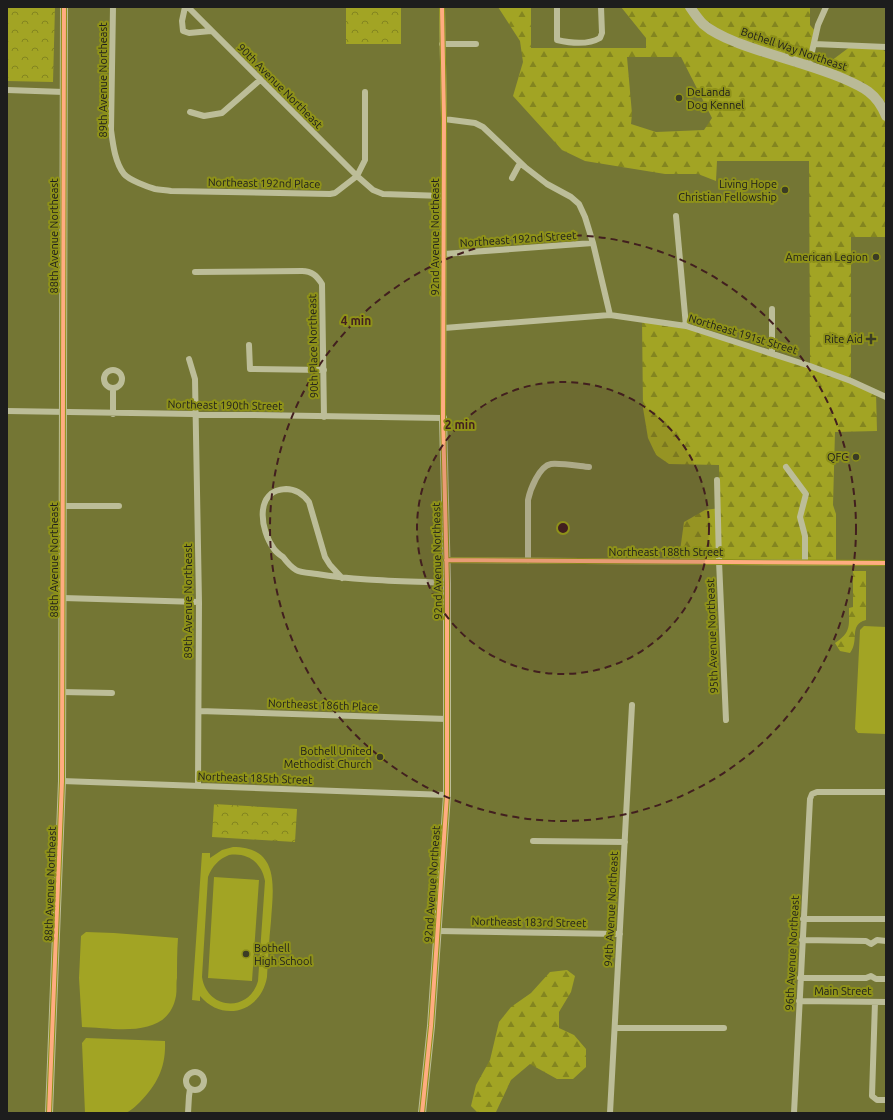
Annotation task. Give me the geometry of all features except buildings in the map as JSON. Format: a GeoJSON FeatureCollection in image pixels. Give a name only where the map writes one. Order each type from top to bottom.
{"type":"FeatureCollection","features":[{"type":"Feature","properties":{"kind":"main road","name":"Bothell Way Northeast"},"geometry":{"type":"LineString","coordinates":[[690,7],[703,24],[719,35],[752,48],[809,66],[860,86],[870,92],[878,100],[886,116]]}},
{"type":"Feature","properties":{"kind":"street","name":"88th Avenue Northeast"},"geometry":{"type":"LineString","coordinates":[[49,1113],[62,781],[64,7]]}},
{"type":"Feature","properties":{"kind":"street","name":"89th Avenue Northeast"},"geometry":{"type":"LineString","coordinates":[[113,7],[111,130],[116,157],[125,175]]}},
{"type":"Feature","properties":{"kind":"street","name":"92nd Avenue Northeast"},"geometry":{"type":"LineString","coordinates":[[422,1113],[438,931],[447,795],[447,583],[443,418],[444,119],[442,7]]}},
{"type":"Feature","properties":{"kind":"street"},"geometry":{"type":"LineString","coordinates":[[557,7],[557,40],[577,42],[596,41],[600,38],[602,33],[601,7]]}},
{"type":"Feature","properties":{"kind":"street"},"geometry":{"type":"LineString","coordinates":[[809,66],[818,24],[826,7]]}},
{"type":"Feature","properties":{"kind":"street"},"geometry":{"type":"LineString","coordinates":[[188,8],[182,20],[183,31],[189,33],[211,31]]}},
{"type":"Feature","properties":{"kind":"street","name":"90th Avenue Northeast"},"geometry":{"type":"LineString","coordinates":[[188,8],[357,176]]}},
{"type":"Feature","properties":{"kind":"street"},"geometry":{"type":"LineString","coordinates":[[442,44],[476,44]]}},
{"type":"Feature","properties":{"kind":"street"},"geometry":{"type":"LineString","coordinates":[[814,44],[886,47]]}},
{"type":"Feature","properties":{"kind":"street"},"geometry":{"type":"LineString","coordinates":[[190,112],[204,116],[222,113],[260,80]]}},
{"type":"Feature","properties":{"kind":"street"},"geometry":{"type":"LineString","coordinates":[[7,90],[64,92]]}},
{"type":"Feature","properties":{"kind":"street"},"geometry":{"type":"LineString","coordinates":[[365,92],[365,160],[357,176],[373,190],[383,194],[443,196]]}},
{"type":"Feature","properties":{"kind":"street"},"geometry":{"type":"LineString","coordinates":[[444,119],[475,123],[483,127],[520,163],[547,184],[572,198],[579,204],[585,217],[593,243],[610,315]]}},
{"type":"Feature","properties":{"kind":"street"},"geometry":{"type":"LineString","coordinates":[[512,178],[520,163]]}},
{"type":"Feature","properties":{"kind":"street","name":"Northeast 192nd Place"},"geometry":{"type":"LineString","coordinates":[[125,175],[139,183],[155,189],[171,191],[330,194],[335,193],[357,176]]}},
{"type":"Feature","properties":{"kind":"street"},"geometry":{"type":"LineString","coordinates":[[676,216],[686,326]]}},
{"type":"Feature","properties":{"kind":"street","name":"Northeast 192nd Street"},"geometry":{"type":"LineString","coordinates":[[444,254],[593,243]]}},
{"type":"Feature","properties":{"kind":"street","name":"90th Place Northeast"},"geometry":{"type":"LineString","coordinates":[[195,272],[308,271],[317,276],[322,284],[324,417]]}},
{"type":"Feature","properties":{"kind":"street"},"geometry":{"type":"LineString","coordinates":[[772,309],[772,353]]}},
{"type":"Feature","properties":{"kind":"street","name":"Northeast 191st Street"},"geometry":{"type":"LineString","coordinates":[[444,328],[610,315],[686,326],[810,366],[851,381],[886,397]]}},
{"type":"Feature","properties":{"kind":"street"},"geometry":{"type":"LineString","coordinates":[[249,345],[250,369],[324,370]]}},
{"type":"Feature","properties":{"kind":"street","name":"89th Avenue Northeast"},"geometry":{"type":"LineString","coordinates":[[189,359],[195,379],[196,415],[199,711],[198,786]]}},
{"type":"Feature","properties":{"kind":"street"},"geometry":{"type":"LineString","coordinates":[[113,388],[113,414]]}},
{"type":"Feature","properties":{"kind":"street","name":"Northeast 190th Street"},"geometry":{"type":"LineString","coordinates":[[7,411],[113,414],[443,418]]}},
{"type":"Feature","properties":{"kind":"street"},"geometry":{"type":"LineString","coordinates":[[528,561],[528,500],[536,478],[543,469],[550,464],[589,467]]}},
{"type":"Feature","properties":{"kind":"street"},"geometry":{"type":"LineString","coordinates":[[786,467],[806,494],[800,517],[805,536],[805,562]]}},
{"type":"Feature","properties":{"kind":"street","name":"95th Avenue Northeast"},"geometry":{"type":"LineString","coordinates":[[718,480],[719,562],[726,720]]}},
{"type":"Feature","properties":{"kind":"street"},"geometry":{"type":"LineString","coordinates":[[342,578],[325,557],[309,502],[304,495],[298,491],[289,489],[280,489],[272,492],[264,503],[262,513],[266,534],[274,549],[296,570],[342,578],[447,583]]}},
{"type":"Feature","properties":{"kind":"street"},"geometry":{"type":"LineString","coordinates":[[63,506],[119,506]]}},
{"type":"Feature","properties":{"kind":"street","name":"Northeast 188th Street"},"geometry":{"type":"LineString","coordinates":[[446,560],[886,562]]}},
{"type":"Feature","properties":{"kind":"street"},"geometry":{"type":"LineString","coordinates":[[63,598],[198,602]]}},
{"type":"Feature","properties":{"kind":"street"},"geometry":{"type":"LineString","coordinates":[[62,692],[112,693]]}},
{"type":"Feature","properties":{"kind":"street","name":"94th Avenue Northeast"},"geometry":{"type":"LineString","coordinates":[[610,1113],[632,706]]}},
{"type":"Feature","properties":{"kind":"street","name":"Northeast 186th Place"},"geometry":{"type":"LineString","coordinates":[[199,711],[447,719]]}},
{"type":"Feature","properties":{"kind":"street","name":"Northeast 185th Street"},"geometry":{"type":"LineString","coordinates":[[62,781],[447,795]]}},
{"type":"Feature","properties":{"kind":"street","name":"96th Avenue Northeast"},"geometry":{"type":"LineString","coordinates":[[794,1113],[810,799],[812,794],[817,792],[886,792]]}},
{"type":"Feature","properties":{"kind":"street"},"geometry":{"type":"LineString","coordinates":[[533,841],[625,842]]}},
{"type":"Feature","properties":{"kind":"street"},"geometry":{"type":"LineString","coordinates":[[804,919],[886,919]]}},
{"type":"Feature","properties":{"kind":"street","name":"Northeast 183rd Street"},"geometry":{"type":"LineString","coordinates":[[438,931],[620,934]]}},
{"type":"Feature","properties":{"kind":"street"},"geometry":{"type":"LineString","coordinates":[[802,940],[866,941],[871,944],[877,940],[886,940]]}},
{"type":"Feature","properties":{"kind":"street"},"geometry":{"type":"LineString","coordinates":[[800,978],[866,978],[871,976],[876,979],[886,979]]}},
{"type":"Feature","properties":{"kind":"street","name":"Main Street"},"geometry":{"type":"LineString","coordinates":[[799,1001],[886,1002]]}},
{"type":"Feature","properties":{"kind":"street"},"geometry":{"type":"LineString","coordinates":[[875,1002],[872,1096],[877,1100],[886,1100]]}},
{"type":"Feature","properties":{"kind":"street"},"geometry":{"type":"LineString","coordinates":[[615,1028],[724,1028]]}},
{"type":"Feature","properties":{"kind":"street"},"geometry":{"type":"LineString","coordinates":[[188,1113],[190,1089]]}},
{"type":"Feature","properties":{"kind":"green space"},"geometry":{"type":"Polygon","coordinates":[[[7,7],[55,7],[53,82],[7,81],[7,7]]]}},
{"type":"Feature","properties":{"kind":"green space"},"geometry":{"type":"Polygon","coordinates":[[[346,7],[401,7],[401,44],[346,44],[346,7]]]}},
{"type":"Feature","properties":{"kind":"green space"},"geometry":{"type":"Polygon","coordinates":[[[498,7],[531,7],[531,48],[646,48],[646,38],[621,7],[810,7],[810,25],[816,32],[809,65],[825,71],[831,61],[851,46],[879,47],[886,52],[886,237],[851,237],[851,381],[876,393],[877,431],[835,432],[833,505],[836,514],[836,562],[680,561],[684,522],[705,510],[720,508],[719,465],[669,464],[656,455],[648,438],[643,408],[642,319],[686,326],[810,365],[809,161],[717,161],[716,181],[698,174],[665,174],[585,161],[562,150],[513,96],[523,62],[520,41],[498,7]],[[627,57],[632,114],[631,124],[656,132],[704,130],[712,118],[681,57],[627,57]]]}},
{"type":"Feature","properties":{"kind":"green space"},"geometry":{"type":"Polygon","coordinates":[[[853,571],[866,571],[866,620],[857,625],[853,648],[850,653],[840,651],[835,643],[844,636],[848,628],[849,608],[853,607],[853,571]]]}},
{"type":"Feature","properties":{"kind":"green space"},"geometry":{"type":"Polygon","coordinates":[[[864,626],[886,627],[886,734],[858,733],[855,729],[860,630],[864,626]]]}},
{"type":"Feature","properties":{"kind":"green space"},"geometry":{"type":"Polygon","coordinates":[[[214,804],[297,809],[295,842],[212,837],[214,804]]]}},
{"type":"Feature","properties":{"kind":"green space"},"geometry":{"type":"Polygon","coordinates":[[[233,847],[248,849],[259,854],[267,862],[271,872],[273,884],[267,977],[263,989],[257,999],[249,1006],[240,1010],[230,1011],[219,1009],[209,1004],[200,996],[200,1001],[192,1000],[202,853],[210,853],[210,858],[222,850],[233,847]],[[229,855],[219,861],[214,866],[208,877],[202,977],[205,988],[212,996],[220,1001],[228,1003],[246,999],[253,991],[258,981],[265,881],[261,869],[253,860],[242,855],[229,855]]]}},
{"type":"Feature","properties":{"kind":"green space"},"geometry":{"type":"Polygon","coordinates":[[[214,877],[259,880],[252,981],[208,978],[214,877]]]}},
{"type":"Feature","properties":{"kind":"green space"},"geometry":{"type":"Polygon","coordinates":[[[86,932],[178,938],[176,996],[171,1010],[163,1020],[138,1028],[109,1029],[82,1027],[79,978],[81,936],[86,932]]]}},
{"type":"Feature","properties":{"kind":"green space"},"geometry":{"type":"Polygon","coordinates":[[[567,970],[575,976],[571,992],[559,1012],[559,1028],[574,1035],[586,1049],[586,1067],[573,1079],[557,1079],[530,1064],[511,1080],[496,1112],[478,1113],[471,1106],[476,1085],[490,1060],[499,1022],[511,1007],[531,993],[550,972],[567,970]]]}},
{"type":"Feature","properties":{"kind":"green space"},"geometry":{"type":"Polygon","coordinates":[[[86,1038],[165,1041],[164,1059],[160,1074],[152,1088],[140,1102],[129,1111],[117,1114],[85,1113],[82,1043],[86,1038]]]}},
{"type":"Feature","properties":{"kind":"cycle path"},"geometry":{"type":"LineString","coordinates":[[49,1113],[62,781],[64,7]]}},
{"type":"Feature","properties":{"kind":"cycle path"},"geometry":{"type":"LineString","coordinates":[[422,1113],[431,1026],[447,795],[447,583],[443,418],[444,119],[442,7]]}},
{"type":"Feature","properties":{"kind":"cycle path"},"geometry":{"type":"LineString","coordinates":[[446,560],[886,563]]}},
{"type":"Feature","properties":{"kind":"place","name":"DeLanda Dog Kennel"},"geometry":{"type":"Point","coordinates":[679,98]}},
{"type":"Feature","properties":{"kind":"place","name":"Living Hope Christian Fellowship"},"geometry":{"type":"Point","coordinates":[785,190]}},
{"type":"Feature","properties":{"kind":"place","name":"American Legion"},"geometry":{"type":"Point","coordinates":[876,257]}},
{"type":"Feature","properties":{"kind":"place","name":"Rite Aid"},"geometry":{"type":"Point","coordinates":[871,339]}},
{"type":"Feature","properties":{"kind":"place","name":"QFC"},"geometry":{"type":"Point","coordinates":[856,457]}},
{"type":"Feature","properties":{"kind":"place","name":"Bothell United Methodist Church"},"geometry":{"type":"Point","coordinates":[380,757]}},
{"type":"Feature","properties":{"kind":"place","name":"Bothell High School"},"geometry":{"type":"Point","coordinates":[246,954]}}]}
